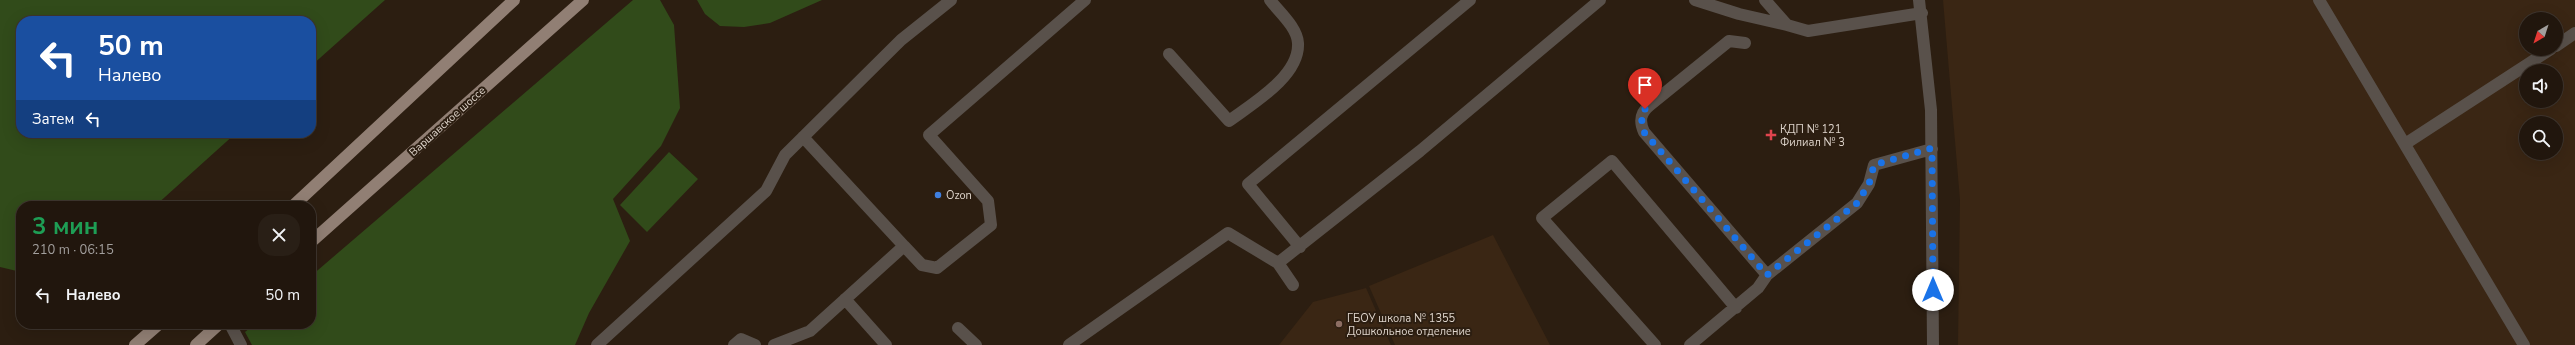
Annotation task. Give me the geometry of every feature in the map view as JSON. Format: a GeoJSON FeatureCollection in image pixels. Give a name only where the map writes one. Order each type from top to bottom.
{"type":"FeatureCollection","features":[{"type":"Feature","properties":{"kind":"main road"},"geometry":{"type":"LineString","coordinates":[[298,201],[514,0]]}},
{"type":"Feature","properties":{"kind":"main road","name":"Варшавское шоссе"},"geometry":{"type":"LineString","coordinates":[[316,238],[583,0]]}},
{"type":"Feature","properties":{"kind":"main road"},"geometry":{"type":"LineString","coordinates":[[135,345],[153,329]]}},
{"type":"Feature","properties":{"kind":"main road"},"geometry":{"type":"LineString","coordinates":[[196,345],[214,329]]}},
{"type":"Feature","properties":{"kind":"street"},"geometry":{"type":"LineString","coordinates":[[597,345],[766,191],[785,154],[901,40],[951,0]]}},
{"type":"Feature","properties":{"kind":"street"},"geometry":{"type":"LineString","coordinates":[[803,137],[922,265],[937,268],[991,225],[988,201],[929,134],[1085,0]]}},
{"type":"Feature","properties":{"kind":"street"},"geometry":{"type":"LineString","coordinates":[[1169,54],[1229,121],[1282,79],[1295,60],[1298,43],[1292,28],[1270,0]]}},
{"type":"Feature","properties":{"kind":"street"},"geometry":{"type":"LineString","coordinates":[[1300,246],[1248,184],[1470,0]]}},
{"type":"Feature","properties":{"kind":"street"},"geometry":{"type":"LineString","coordinates":[[1278,263],[1488,95],[1600,0]]}},
{"type":"Feature","properties":{"kind":"street"},"geometry":{"type":"LineString","coordinates":[[1695,0],[1740,14],[1808,31],[1922,13]]}},
{"type":"Feature","properties":{"kind":"street"},"geometry":{"type":"LineString","coordinates":[[1765,0],[1786,26]]}},
{"type":"Feature","properties":{"kind":"street"},"geometry":{"type":"LineString","coordinates":[[1920,0],[1932,148],[1934,345]]}},
{"type":"Feature","properties":{"kind":"street"},"geometry":{"type":"LineString","coordinates":[[2319,0],[2524,345]]}},
{"type":"Feature","properties":{"kind":"street"},"geometry":{"type":"LineString","coordinates":[[2563,41],[2575,33]]}},
{"type":"Feature","properties":{"kind":"street"},"geometry":{"type":"LineString","coordinates":[[1744,43],[1729,41],[1650,104],[1641,116],[1641,124],[1644,132],[1767,275]]}},
{"type":"Feature","properties":{"kind":"street"},"geometry":{"type":"LineString","coordinates":[[2405,144],[2540,56]]}},
{"type":"Feature","properties":{"kind":"street"},"geometry":{"type":"LineString","coordinates":[[1690,345],[1758,288],[1767,275],[1857,203],[1869,184],[1874,165],[1932,148]]}},
{"type":"Feature","properties":{"kind":"street"},"geometry":{"type":"LineString","coordinates":[[1655,345],[1542,218],[1612,161],[1736,308]]}},
{"type":"Feature","properties":{"kind":"street"},"geometry":{"type":"LineString","coordinates":[[1069,345],[1228,233],[1278,263],[1293,285]]}},
{"type":"Feature","properties":{"kind":"street"},"geometry":{"type":"LineString","coordinates":[[774,345],[810,331],[904,246]]}},
{"type":"Feature","properties":{"kind":"street"},"geometry":{"type":"LineString","coordinates":[[845,299],[886,345]]}},
{"type":"Feature","properties":{"kind":"street"},"geometry":{"type":"LineString","coordinates":[[958,328],[976,345]]}},
{"type":"Feature","properties":{"kind":"street"},"geometry":{"type":"LineString","coordinates":[[233,329],[241,345]]}},
{"type":"Feature","properties":{"kind":"street"},"geometry":{"type":"LineString","coordinates":[[734,345],[741,339],[755,345]]}},
{"type":"Feature","properties":{"kind":"shaded area"},"geometry":{"type":"Polygon","coordinates":[[[1943,0],[2575,0],[2575,345],[1958,345],[1960,200],[1943,0]]]}},
{"type":"Feature","properties":{"kind":"shaded area"},"geometry":{"type":"Polygon","coordinates":[[[1493,235],[1550,345],[1395,345],[1369,286],[1493,235]]]}},
{"type":"Feature","properties":{"kind":"shaded area","name":"ГБОУ школа № 1355 Дошкольное отделение"},"geometry":{"type":"Polygon","coordinates":[[[1366,288],[1391,345],[1279,345],[1313,302],[1366,288]]]}},
{"type":"Feature","properties":{"kind":"green space"},"geometry":{"type":"Polygon","coordinates":[[[0,0],[385,0],[316,62],[316,16],[16,16],[16,138],[230,138],[161,201],[16,201],[16,271],[0,267],[0,0]]]}},
{"type":"Feature","properties":{"kind":"green space"},"geometry":{"type":"Polygon","coordinates":[[[633,0],[660,0],[674,25],[680,108],[661,146],[613,199],[630,241],[589,313],[575,345],[252,345],[245,332],[249,329],[316,329],[316,272],[633,0]]]}},
{"type":"Feature","properties":{"kind":"green space"},"geometry":{"type":"Polygon","coordinates":[[[697,0],[822,0],[770,23],[744,27],[720,26],[705,14],[697,0]]]}},
{"type":"Feature","properties":{"kind":"green space"},"geometry":{"type":"Polygon","coordinates":[[[669,152],[698,179],[647,232],[620,205],[669,152]]]}},
{"type":"Feature","properties":{"kind":"place","name":"КДП № 121 Филиал № 3"},"geometry":{"type":"Point","coordinates":[1771,135]}},
{"type":"Feature","properties":{"kind":"place","name":"Ozon"},"geometry":{"type":"Point","coordinates":[938,195]}},
{"type":"Feature","properties":{"kind":"place","name":"ГБОУ школа № 1355 Дошкольное отделение"},"geometry":{"type":"Point","coordinates":[1339,324]}},
{"type":"Feature","properties":{"kind":"route"},"geometry":{"type":"LineString","coordinates":[[1645,109],[1641,116],[1641,124],[1644,132],[1767,275],[1857,203],[1869,184],[1873,174],[1874,165],[1932,148],[1933,290]]}}]}
